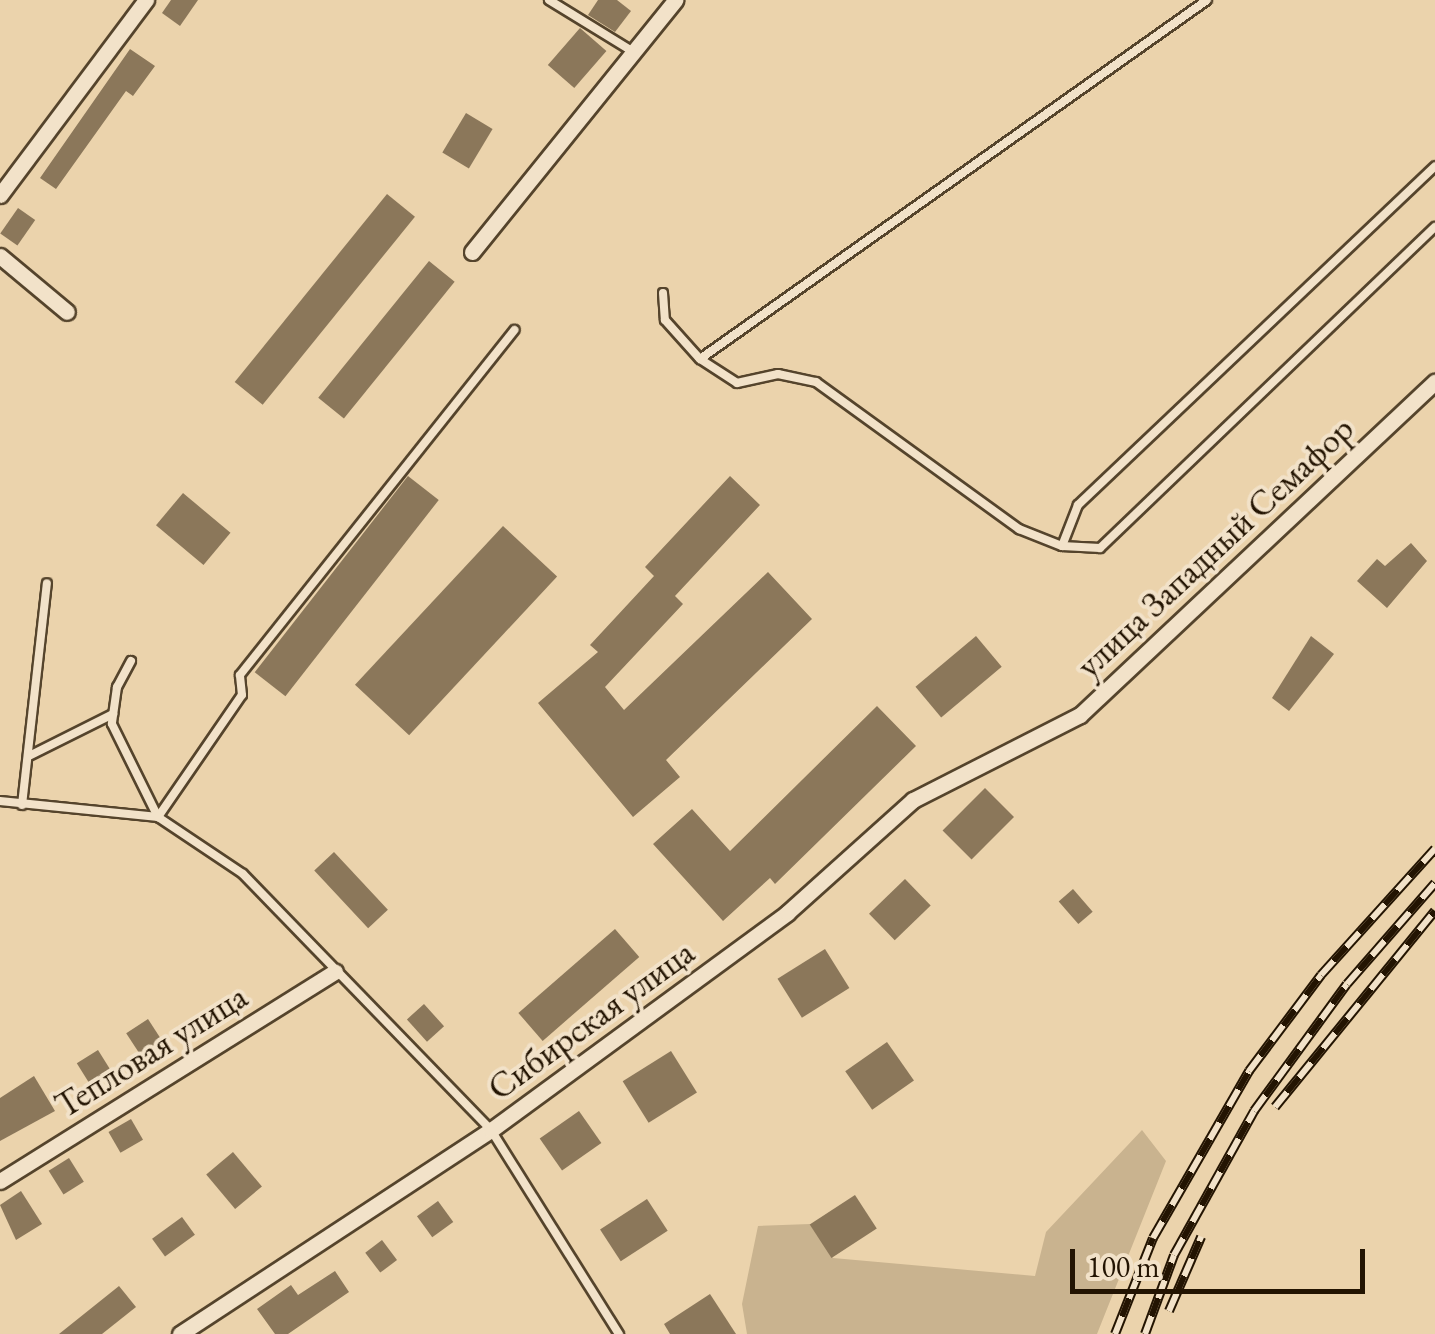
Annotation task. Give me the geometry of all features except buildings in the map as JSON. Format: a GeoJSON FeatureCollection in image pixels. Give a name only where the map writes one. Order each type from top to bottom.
{"type":"FeatureCollection","features":[{"type":"Feature","properties":{"kind":"street"},"geometry":{"type":"LineString","coordinates":[[0,195],[146,0]]}},
{"type":"Feature","properties":{"kind":"street"},"geometry":{"type":"LineString","coordinates":[[472,252],[675,0]]}},
{"type":"Feature","properties":{"kind":"street"},"geometry":{"type":"LineString","coordinates":[[0,256],[67,312]]}},
{"type":"Feature","properties":{"kind":"street","name":"улица Западный Семафор"},"geometry":{"type":"LineString","coordinates":[[1025,741],[1080,715],[1435,382]]}},
{"type":"Feature","properties":{"kind":"street","name":"Сибирская улица"},"geometry":{"type":"LineString","coordinates":[[180,1334],[490,1130],[788,914],[913,800],[1025,741]]}},
{"type":"Feature","properties":{"kind":"street","name":"Тепловая улица"},"geometry":{"type":"LineString","coordinates":[[0,1181],[335,972]]}},
{"type":"Feature","properties":{"kind":"lane"},"geometry":{"type":"LineString","coordinates":[[549,0],[635,53]]}},
{"type":"Feature","properties":{"kind":"lane"},"geometry":{"type":"LineString","coordinates":[[700,359],[1207,0]]}},
{"type":"Feature","properties":{"kind":"lane"},"geometry":{"type":"LineString","coordinates":[[1062,546],[1078,505],[1435,166]]}},
{"type":"Feature","properties":{"kind":"lane"},"geometry":{"type":"LineString","coordinates":[[663,293],[665,320],[700,359],[737,384],[778,374],[816,382],[1019,528],[1062,546],[1100,548],[1435,226]]}},
{"type":"Feature","properties":{"kind":"lane"},"geometry":{"type":"LineString","coordinates":[[158,817],[242,696],[240,675],[514,330]]}},
{"type":"Feature","properties":{"kind":"lane"},"geometry":{"type":"LineString","coordinates":[[22,804],[31,755],[34,661],[46,583]]}},
{"type":"Feature","properties":{"kind":"lane"},"geometry":{"type":"LineString","coordinates":[[131,662],[117,687],[112,714],[118,746],[158,817],[243,874],[490,1130],[619,1334]]}},
{"type":"Feature","properties":{"kind":"lane"},"geometry":{"type":"LineString","coordinates":[[31,755],[112,714]]}},
{"type":"Feature","properties":{"kind":"lane"},"geometry":{"type":"LineString","coordinates":[[0,801],[158,817]]}},
{"type":"Feature","properties":{"kind":"shaded area"},"geometry":{"type":"Polygon","coordinates":[[[1142,1130],[1166,1161],[1097,1334],[747,1334],[742,1304],[758,1226],[810,1224],[833,1258],[1035,1276],[1046,1232],[1142,1130]]]}},
{"type":"Feature","properties":{"kind":"railway"},"geometry":{"type":"LineString","coordinates":[[1115,1334],[1153,1238],[1249,1071],[1321,975],[1435,849]]}},
{"type":"Feature","properties":{"kind":"railway"},"geometry":{"type":"LineString","coordinates":[[1145,1334],[1174,1255],[1254,1111],[1347,984],[1435,883]]}},
{"type":"Feature","properties":{"kind":"railway"},"geometry":{"type":"LineString","coordinates":[[1275,1107],[1435,911]]}},
{"type":"Feature","properties":{"kind":"railway"},"geometry":{"type":"LineString","coordinates":[[1169,1311],[1201,1237]]}}]}
